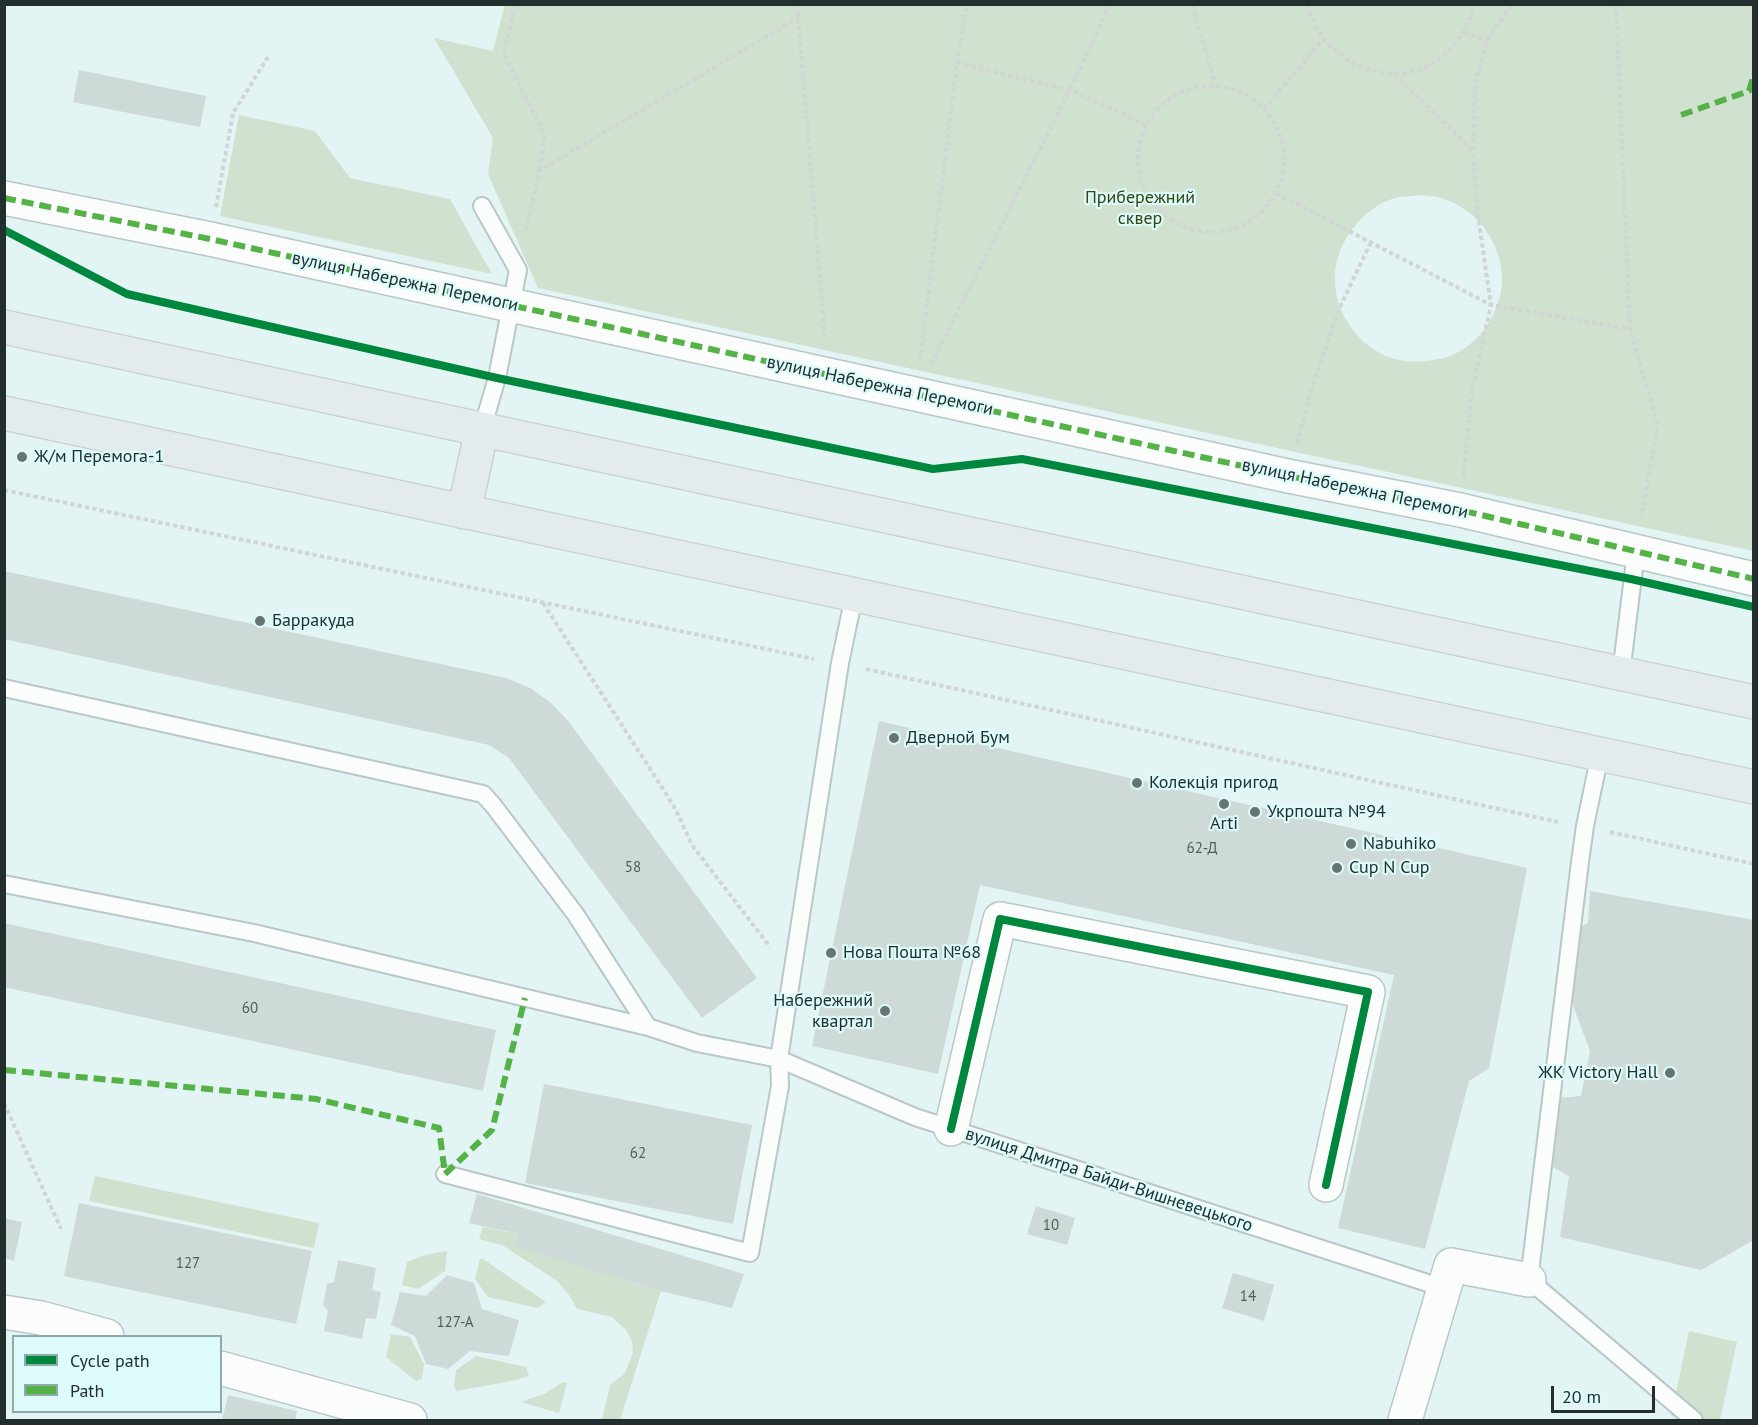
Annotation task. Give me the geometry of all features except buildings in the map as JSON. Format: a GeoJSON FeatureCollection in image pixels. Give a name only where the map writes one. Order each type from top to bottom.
{"type":"FeatureCollection","features":[{"type":"Feature","properties":{"kind":"main road"},"geometry":{"type":"LineString","coordinates":[[4,327],[1754,702]]}},
{"type":"Feature","properties":{"kind":"main road"},"geometry":{"type":"LineString","coordinates":[[4,413],[1754,787]]}},
{"type":"Feature","properties":{"kind":"main road"},"geometry":{"type":"LineString","coordinates":[[464,512],[482,429]]}},
{"type":"Feature","properties":{"kind":"street","name":"вулиця Набережна Перемоги"},"geometry":{"type":"LineString","coordinates":[[4,198],[210,239],[1288,476],[1460,510],[1754,579]]}},
{"type":"Feature","properties":{"kind":"street"},"geometry":{"type":"LineString","coordinates":[[951,1129],[1000,919],[1368,992],[1326,1185]]}},
{"type":"Feature","properties":{"kind":"street"},"geometry":{"type":"LineString","coordinates":[[1405,1420],[1451,1265],[1529,1280]]}},
{"type":"Feature","properties":{"kind":"street"},"geometry":{"type":"LineString","coordinates":[[4,1312],[41,1318],[103,1335]]}},
{"type":"Feature","properties":{"kind":"street"},"geometry":{"type":"LineString","coordinates":[[222,1369],[410,1420]]}},
{"type":"Feature","properties":{"kind":"lane"},"geometry":{"type":"LineString","coordinates":[[482,206],[518,270],[497,378],[482,429]]}},
{"type":"Feature","properties":{"kind":"lane"},"geometry":{"type":"LineString","coordinates":[[1621,674],[1636,552]]}},
{"type":"Feature","properties":{"kind":"lane"},"geometry":{"type":"LineString","coordinates":[[445,1174],[750,1253],[780,1086],[779,1059],[791,973],[840,663],[854,596]]}},
{"type":"Feature","properties":{"kind":"lane"},"geometry":{"type":"LineString","coordinates":[[4,688],[483,794],[576,915],[648,1027]]}},
{"type":"Feature","properties":{"kind":"lane"},"geometry":{"type":"LineString","coordinates":[[1600,754],[1585,826],[1529,1280],[1694,1420]]}},
{"type":"Feature","properties":{"kind":"lane","name":"вулиця Дмитра Байди-Вишневецького"},"geometry":{"type":"LineString","coordinates":[[4,884],[254,933],[648,1027],[697,1043],[779,1059],[915,1118],[1443,1288]]}},
{"type":"Feature","properties":{"kind":"path"},"geometry":{"type":"LineString","coordinates":[[515,4],[504,54],[545,136],[518,270]]}},
{"type":"Feature","properties":{"kind":"path"},"geometry":{"type":"LineString","coordinates":[[797,4],[828,375]]}},
{"type":"Feature","properties":{"kind":"path"},"geometry":{"type":"LineString","coordinates":[[916,394],[957,63],[967,4]]}},
{"type":"Feature","properties":{"kind":"path"},"geometry":{"type":"LineString","coordinates":[[916,394],[1070,90],[1110,4]]}},
{"type":"Feature","properties":{"kind":"path"},"geometry":{"type":"LineString","coordinates":[[1192,4],[1216,86]]}},
{"type":"Feature","properties":{"kind":"path"},"geometry":{"type":"LineString","coordinates":[[1308,4],[1310,17],[1323,40],[1343,59],[1367,70],[1394,74],[1421,68],[1444,55],[1464,33],[1475,4]]}},
{"type":"Feature","properties":{"kind":"path"},"geometry":{"type":"LineString","coordinates":[[1460,510],[1472,391],[1491,305],[1478,216],[1473,152],[1475,83],[1487,40],[1512,4]]}},
{"type":"Feature","properties":{"kind":"path"},"geometry":{"type":"LineString","coordinates":[[1616,4],[1630,329],[1658,425],[1636,552]]}},
{"type":"Feature","properties":{"kind":"path"},"geometry":{"type":"LineString","coordinates":[[538,171],[798,18]]}},
{"type":"Feature","properties":{"kind":"path"},"geometry":{"type":"LineString","coordinates":[[1464,33],[1487,40]]}},
{"type":"Feature","properties":{"kind":"path"},"geometry":{"type":"LineString","coordinates":[[1264,109],[1323,40]]}},
{"type":"Feature","properties":{"kind":"path"},"geometry":{"type":"LineString","coordinates":[[210,239],[233,112],[268,57]]}},
{"type":"Feature","properties":{"kind":"path"},"geometry":{"type":"LineString","coordinates":[[957,63],[1070,90],[1146,125]]}},
{"type":"Feature","properties":{"kind":"path"},"geometry":{"type":"LineString","coordinates":[[1394,74],[1473,152]]}},
{"type":"Feature","properties":{"kind":"path"},"geometry":{"type":"LineString","coordinates":[[1216,86],[1234,89],[1251,97],[1264,109],[1277,128],[1284,149],[1283,172],[1276,194],[1260,214],[1239,227],[1214,232],[1189,229],[1166,217],[1149,198],[1139,174],[1138,149],[1146,125],[1158,108],[1175,95],[1195,87],[1216,86]]}},
{"type":"Feature","properties":{"kind":"path"},"geometry":{"type":"LineString","coordinates":[[1276,194],[1491,305],[1630,329]]}},
{"type":"Feature","properties":{"kind":"path"},"geometry":{"type":"LineString","coordinates":[[1288,476],[1312,386],[1336,319],[1370,244]]}},
{"type":"Feature","properties":{"kind":"path"},"geometry":{"type":"LineString","coordinates":[[4,490],[840,663],[1754,864]]}},
{"type":"Feature","properties":{"kind":"path"},"geometry":{"type":"LineString","coordinates":[[543,603],[670,800],[692,845],[791,973]]}},
{"type":"Feature","properties":{"kind":"path"},"geometry":{"type":"LineString","coordinates":[[4,1102],[61,1228]]}},
{"type":"Feature","properties":{"kind":"green space","name":"Прибережний сквер"},"geometry":{"type":"Polygon","coordinates":[[[505,4],[1753,5],[1753,551],[538,288],[488,174],[493,138],[434,38],[493,51],[505,4]],[[1422,195],[1390,199],[1365,216],[1355,225],[1345,240],[1335,272],[1336,294],[1340,307],[1354,331],[1374,350],[1405,361],[1444,358],[1468,346],[1482,333],[1492,318],[1501,293],[1501,265],[1491,238],[1483,226],[1462,207],[1443,199],[1422,195]]]}},
{"type":"Feature","properties":{"kind":"green space"},"geometry":{"type":"Polygon","coordinates":[[[239,115],[315,131],[350,178],[450,199],[492,274],[220,216],[239,115]]]}},
{"type":"Feature","properties":{"kind":"green space"},"geometry":{"type":"Polygon","coordinates":[[[95,1176],[319,1223],[314,1248],[89,1201],[95,1176]]]}},
{"type":"Feature","properties":{"kind":"green space"},"geometry":{"type":"Polygon","coordinates":[[[483,1227],[518,1234],[516,1247],[661,1291],[620,1420],[602,1420],[610,1385],[625,1373],[633,1353],[632,1341],[627,1331],[612,1317],[577,1309],[557,1281],[502,1245],[479,1239],[483,1227]]]}},
{"type":"Feature","properties":{"kind":"green space"},"geometry":{"type":"Polygon","coordinates":[[[447,1251],[445,1271],[418,1289],[402,1285],[407,1262],[425,1255],[447,1251]]]}},
{"type":"Feature","properties":{"kind":"green space"},"geometry":{"type":"Polygon","coordinates":[[[480,1259],[546,1302],[538,1308],[488,1297],[475,1279],[480,1259]]]}},
{"type":"Feature","properties":{"kind":"green space"},"geometry":{"type":"Polygon","coordinates":[[[1689,1331],[1737,1342],[1720,1420],[1691,1420],[1671,1416],[1689,1331]]]}},
{"type":"Feature","properties":{"kind":"green space"},"geometry":{"type":"Polygon","coordinates":[[[391,1334],[410,1337],[424,1364],[422,1379],[416,1381],[386,1357],[391,1334]]]}},
{"type":"Feature","properties":{"kind":"green space"},"geometry":{"type":"Polygon","coordinates":[[[476,1356],[526,1367],[529,1376],[457,1391],[454,1387],[456,1370],[476,1356]]]}},
{"type":"Feature","properties":{"kind":"green space"},"geometry":{"type":"Polygon","coordinates":[[[563,1382],[567,1383],[559,1413],[521,1402],[544,1394],[563,1382]]]}},
{"type":"Feature","properties":{"kind":"marked path"},"geometry":{"type":"LineString","coordinates":[[1681,115],[1749,91],[1754,74]]}},
{"type":"Feature","properties":{"kind":"marked path"},"geometry":{"type":"LineString","coordinates":[[4,198],[210,239],[1288,476],[1460,510],[1754,579]]}},
{"type":"Feature","properties":{"kind":"marked path"},"geometry":{"type":"LineString","coordinates":[[445,1174],[492,1130],[525,998]]}},
{"type":"Feature","properties":{"kind":"marked path"},"geometry":{"type":"LineString","coordinates":[[4,1070],[316,1099],[439,1128],[445,1174]]}},
{"type":"Feature","properties":{"kind":"cycle path"},"geometry":{"type":"LineString","coordinates":[[4,230],[127,294],[497,378],[933,469],[1022,459],[1631,579],[1754,607]]}},
{"type":"Feature","properties":{"kind":"cycle path"},"geometry":{"type":"LineString","coordinates":[[951,1129],[1000,919],[1368,992],[1326,1185]]}},
{"type":"Feature","properties":{"kind":"place","name":"Ж/м Перемога-1"},"geometry":{"type":"Point","coordinates":[22,457]}},
{"type":"Feature","properties":{"kind":"place","name":"Барракуда"},"geometry":{"type":"Point","coordinates":[260,621]}},
{"type":"Feature","properties":{"kind":"place","name":"Дверной Бум"},"geometry":{"type":"Point","coordinates":[894,738]}},
{"type":"Feature","properties":{"kind":"place","name":"Колекція пригод"},"geometry":{"type":"Point","coordinates":[1137,783]}},
{"type":"Feature","properties":{"kind":"place","name":"Arti"},"geometry":{"type":"Point","coordinates":[1224,804]}},
{"type":"Feature","properties":{"kind":"place","name":"Укрпошта №94"},"geometry":{"type":"Point","coordinates":[1255,812]}},
{"type":"Feature","properties":{"kind":"place","name":"Nabuhiko"},"geometry":{"type":"Point","coordinates":[1351,844]}},
{"type":"Feature","properties":{"kind":"place","name":"Cup N Cup"},"geometry":{"type":"Point","coordinates":[1337,868]}},
{"type":"Feature","properties":{"kind":"place","name":"Нова Пошта №68"},"geometry":{"type":"Point","coordinates":[831,953]}},
{"type":"Feature","properties":{"kind":"place","name":"Набережний квартал"},"geometry":{"type":"Point","coordinates":[885,1011]}},
{"type":"Feature","properties":{"kind":"place","name":"ЖК Victory Hall"},"geometry":{"type":"Point","coordinates":[1670,1073]}}]}
